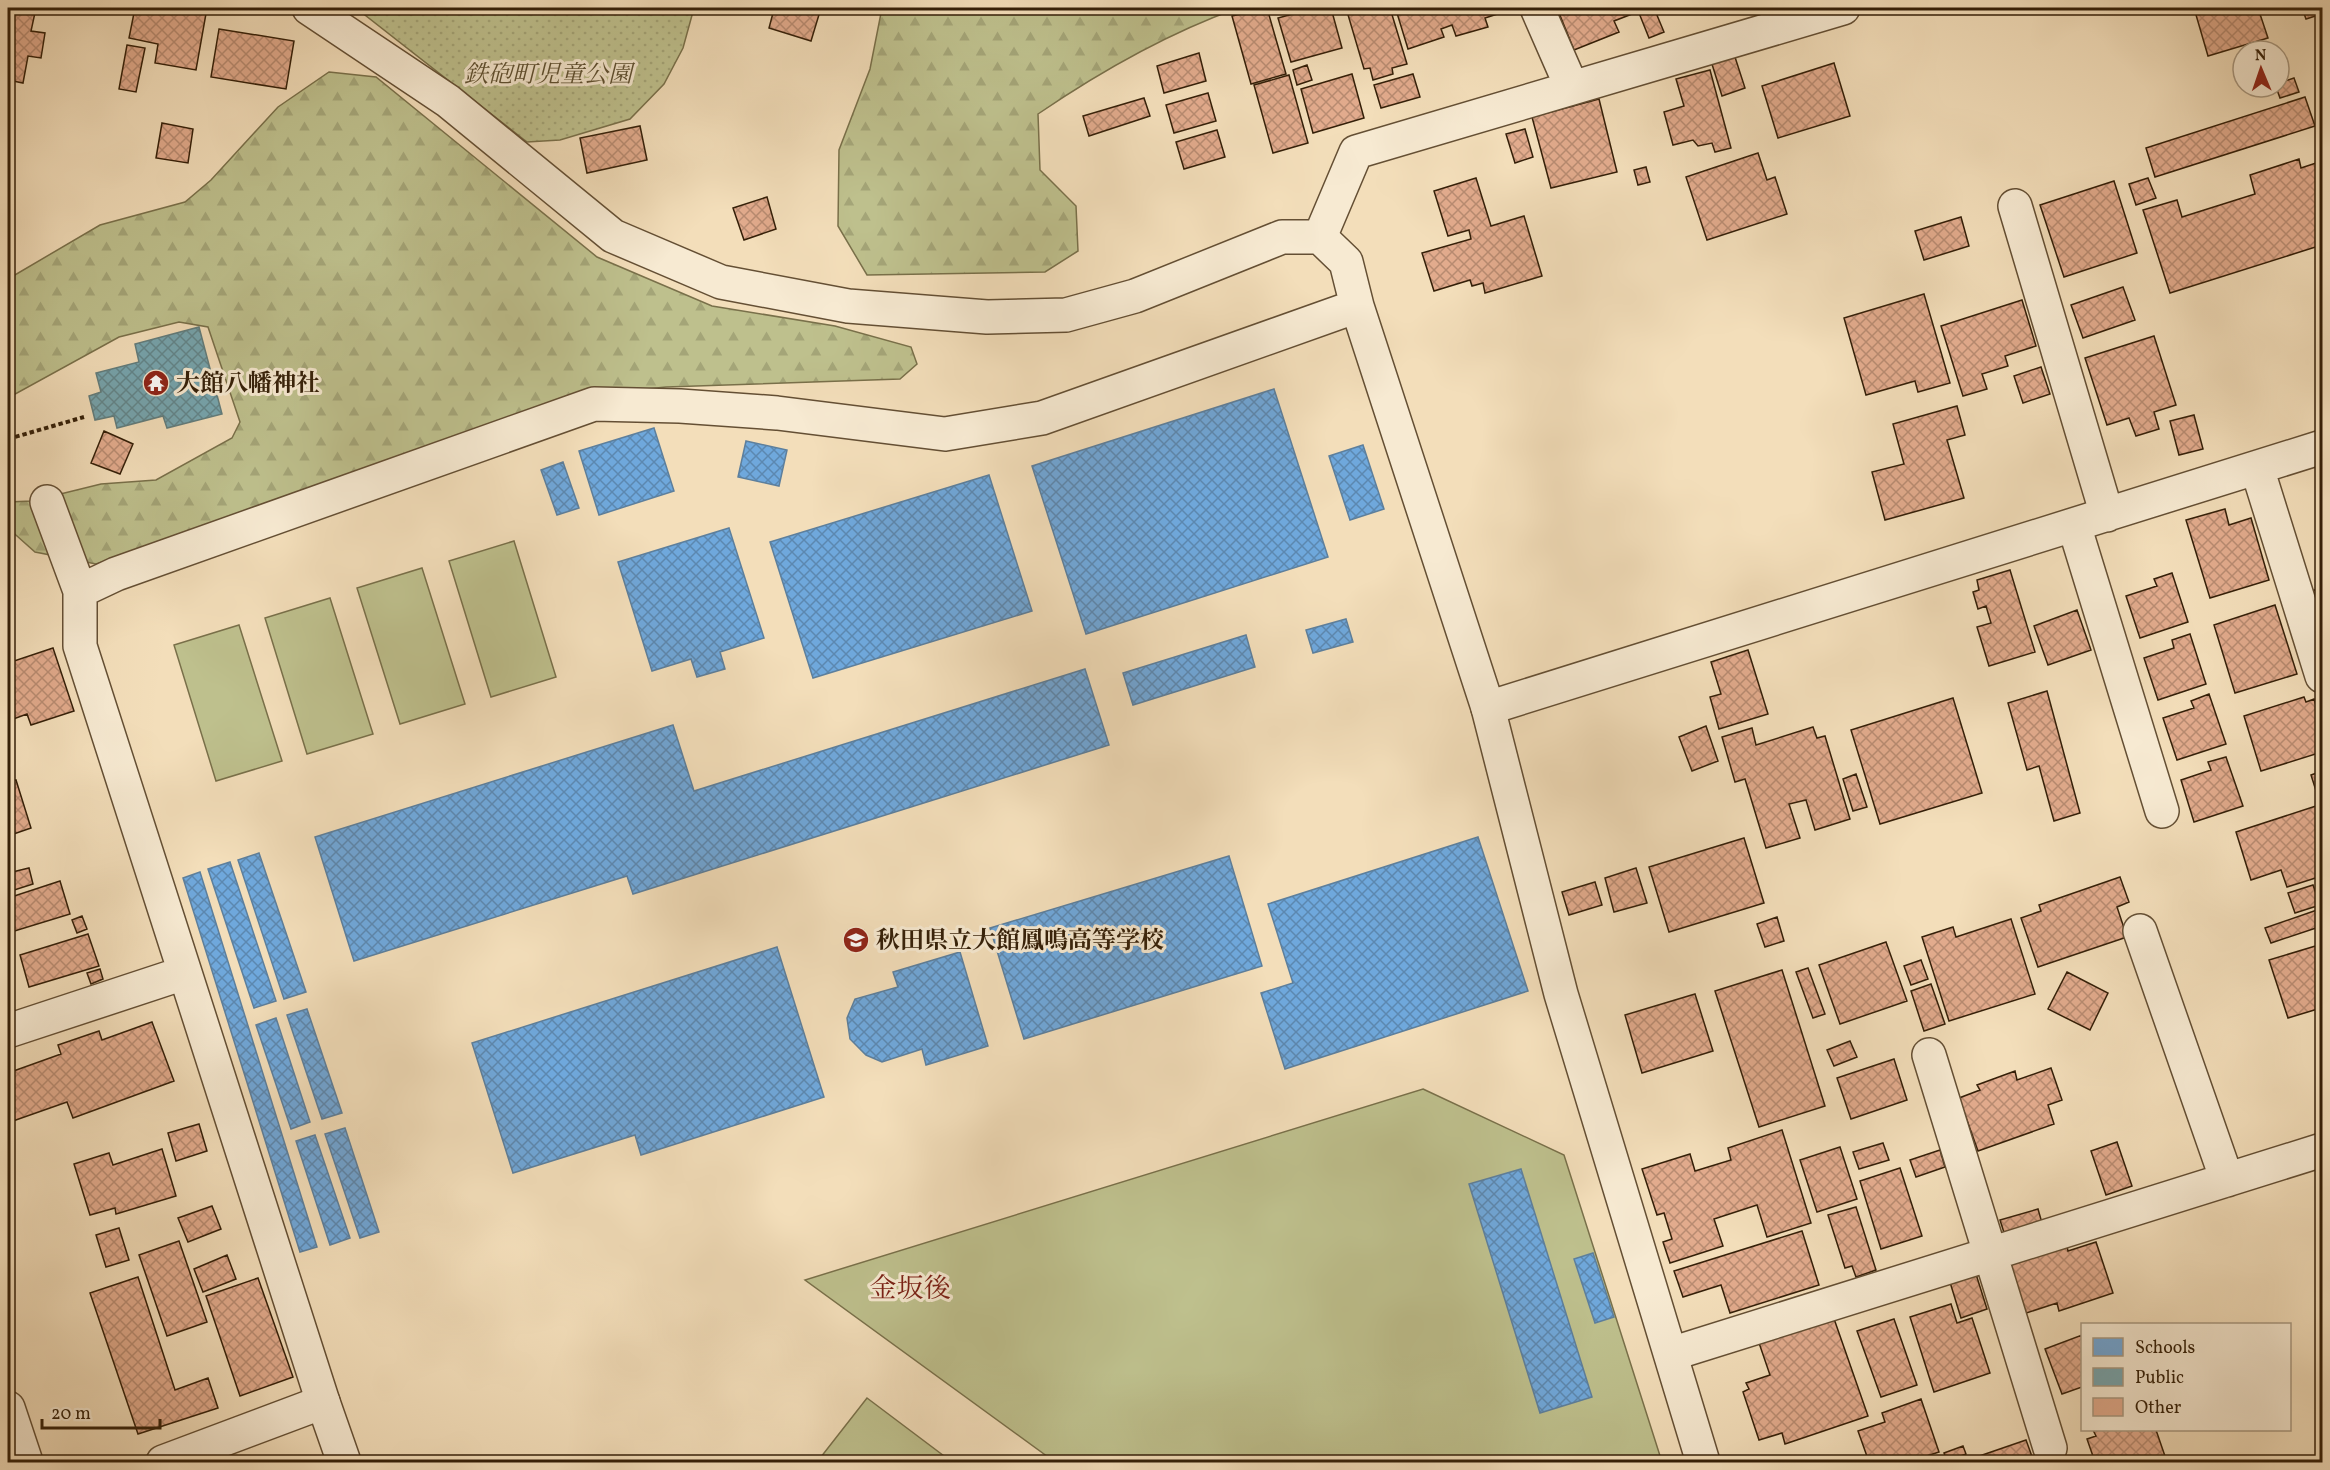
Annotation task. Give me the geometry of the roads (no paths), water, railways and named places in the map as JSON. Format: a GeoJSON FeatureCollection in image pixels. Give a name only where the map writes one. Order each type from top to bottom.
{"type":"FeatureCollection","features":[{"type":"Feature","properties":{"kind":"street"},"geometry":{"type":"LineString","coordinates":[[1537,8],[1572,88]]}},
{"type":"Feature","properties":{"kind":"street"},"geometry":{"type":"LineString","coordinates":[[1320,237],[1356,152],[1843,8]]}},
{"type":"Feature","properties":{"kind":"street"},"geometry":{"type":"LineString","coordinates":[[320,10],[448,101],[614,236],[721,282],[848,306],[987,316],[1066,315],[1135,296],[1282,237],[1320,237],[1346,262],[1357,306],[1488,708],[1561,994],[1703,1462]]}},
{"type":"Feature","properties":{"kind":"street"},"geometry":{"type":"LineString","coordinates":[[2015,206],[2108,515]]}},
{"type":"Feature","properties":{"kind":"street"},"geometry":{"type":"LineString","coordinates":[[80,591],[116,574],[594,404],[680,406],[777,413],[945,434],[1042,418],[1357,306]]}},
{"type":"Feature","properties":{"kind":"street"},"geometry":{"type":"LineString","coordinates":[[1488,708],[2322,447]]}},
{"type":"Feature","properties":{"kind":"street"},"geometry":{"type":"LineString","coordinates":[[2257,468],[2322,676]]}},
{"type":"Feature","properties":{"kind":"street"},"geometry":{"type":"LineString","coordinates":[[47,502],[80,591],[80,646],[323,1402],[345,1462]]}},
{"type":"Feature","properties":{"kind":"street"},"geometry":{"type":"LineString","coordinates":[[2074,525],[2162,811]]}},
{"type":"Feature","properties":{"kind":"street"},"geometry":{"type":"LineString","coordinates":[[2140,931],[2227,1180]]}},
{"type":"Feature","properties":{"kind":"street"},"geometry":{"type":"LineString","coordinates":[[8,1031],[184,973]]}},
{"type":"Feature","properties":{"kind":"street"},"geometry":{"type":"LineString","coordinates":[[1929,1054],[2050,1448]]}},
{"type":"Feature","properties":{"kind":"street"},"geometry":{"type":"LineString","coordinates":[[1671,1354],[2322,1150]]}},
{"type":"Feature","properties":{"kind":"street"},"geometry":{"type":"LineString","coordinates":[[163,1462],[323,1402]]}},
{"type":"Feature","properties":{"kind":"street"},"geometry":{"type":"LineString","coordinates":[[8,1408],[27,1462]]}},
{"type":"Feature","properties":{"kind":"place","name":"大館八幡神社"},"geometry":{"type":"Point","coordinates":[156,383]}},
{"type":"Feature","properties":{"kind":"place","name":"秋田県立大館鳳鳴高等学校"},"geometry":{"type":"Point","coordinates":[856,940]}},
{"type":"Feature","properties":{"kind":"district","name":"金坂後"},"geometry":{"type":"Point","coordinates":[910,1288]}},
{"type":"Feature","properties":{"kind":"park label","name":"鉄砲町児童公園"},"geometry":{"type":"Point","coordinates":[548,74]}}]}
